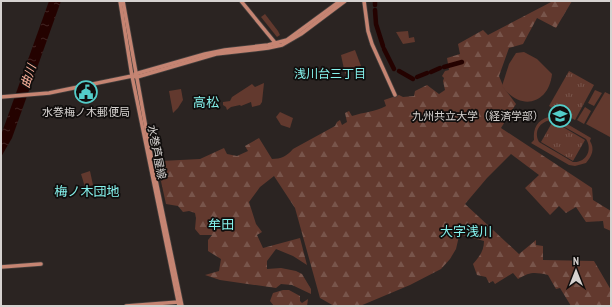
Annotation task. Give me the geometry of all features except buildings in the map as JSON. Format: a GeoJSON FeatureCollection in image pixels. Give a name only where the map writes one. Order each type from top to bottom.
{"type":"FeatureCollection","features":[{"type":"Feature","properties":{"kind":"street","name":"水巻芦屋線"},"geometry":{"type":"LineString","coordinates":[[121,1],[180,304]]}},
{"type":"Feature","properties":{"kind":"street"},"geometry":{"type":"LineString","coordinates":[[241,1],[277,45]]}},
{"type":"Feature","properties":{"kind":"street"},"geometry":{"type":"LineString","coordinates":[[277,45],[302,30],[340,1]]}},
{"type":"Feature","properties":{"kind":"street"},"geometry":{"type":"LineString","coordinates":[[1,97],[49,93],[135,75],[216,54],[288,42],[345,1]]}},
{"type":"Feature","properties":{"kind":"street"},"geometry":{"type":"LineString","coordinates":[[364,1],[368,31],[372,44],[395,95]]}},
{"type":"Feature","properties":{"kind":"street"},"geometry":{"type":"LineString","coordinates":[[1,267],[41,264]]}},
{"type":"Feature","properties":{"kind":"street"},"geometry":{"type":"LineString","coordinates":[[126,306],[180,304]]}},
{"type":"Feature","properties":{"kind":"green space"},"geometry":{"type":"Polygon","coordinates":[[[553,1],[572,1],[556,28],[537,18],[523,44],[509,48],[499,76],[504,88],[516,104],[501,128],[592,188],[593,200],[611,211],[611,231],[604,228],[603,221],[586,222],[576,207],[566,213],[559,206],[550,215],[525,188],[539,175],[511,154],[487,178],[465,204],[519,254],[536,240],[536,245],[543,246],[543,260],[594,261],[611,290],[611,306],[571,306],[560,288],[556,289],[548,275],[543,274],[529,274],[518,279],[513,273],[495,284],[493,281],[489,283],[486,277],[477,275],[473,264],[482,251],[484,241],[462,235],[459,236],[456,249],[450,259],[441,269],[410,285],[360,306],[334,306],[320,298],[295,208],[274,176],[260,187],[249,202],[256,224],[262,232],[257,235],[263,248],[300,238],[307,265],[293,256],[276,249],[267,261],[267,269],[281,268],[296,271],[302,274],[311,289],[311,294],[292,285],[281,284],[276,288],[220,280],[205,275],[219,271],[221,259],[208,251],[208,240],[212,235],[200,235],[195,229],[195,213],[189,211],[183,212],[178,206],[166,204],[157,163],[161,161],[200,159],[224,148],[227,154],[237,156],[248,151],[245,146],[259,138],[272,159],[281,158],[293,149],[335,126],[340,120],[342,125],[347,122],[345,113],[349,111],[352,116],[378,110],[386,106],[384,100],[399,95],[403,97],[414,96],[415,91],[427,85],[439,94],[445,90],[443,81],[444,78],[442,76],[445,71],[449,70],[447,58],[460,54],[458,44],[483,30],[488,35],[553,1]]]}},
{"type":"Feature","properties":{"kind":"green space"},"geometry":{"type":"Polygon","coordinates":[[[265,14],[278,31],[280,35],[277,37],[261,17],[265,14]]]}},
{"type":"Feature","properties":{"kind":"green space"},"geometry":{"type":"Polygon","coordinates":[[[408,31],[409,38],[414,37],[415,42],[403,44],[396,32],[408,31]]]}},
{"type":"Feature","properties":{"kind":"green space"},"geometry":{"type":"Polygon","coordinates":[[[355,50],[361,66],[345,74],[341,55],[355,50]]]}},
{"type":"Feature","properties":{"kind":"green space"},"geometry":{"type":"Polygon","coordinates":[[[524,52],[537,59],[552,74],[550,84],[540,98],[525,102],[509,94],[502,86],[509,64],[516,53],[524,52]]]}},
{"type":"Feature","properties":{"kind":"green space"},"geometry":{"type":"Polygon","coordinates":[[[569,71],[594,85],[575,120],[549,106],[569,71]]]}},
{"type":"Feature","properties":{"kind":"green space"},"geometry":{"type":"Polygon","coordinates":[[[264,83],[262,102],[260,105],[252,107],[251,102],[241,106],[231,107],[227,110],[223,105],[223,102],[230,101],[232,97],[252,84],[255,87],[264,83]]]}},
{"type":"Feature","properties":{"kind":"green space"},"geometry":{"type":"Polygon","coordinates":[[[181,89],[183,100],[173,113],[169,91],[181,89]]]}},
{"type":"Feature","properties":{"kind":"green space"},"geometry":{"type":"Polygon","coordinates":[[[595,90],[602,93],[594,106],[588,103],[595,90]]]}},
{"type":"Feature","properties":{"kind":"green space"},"geometry":{"type":"Polygon","coordinates":[[[605,92],[611,95],[610,137],[586,124],[605,92]]]}},
{"type":"Feature","properties":{"kind":"green space"},"geometry":{"type":"Polygon","coordinates":[[[585,107],[591,111],[584,124],[577,120],[585,107]]]}},
{"type":"Feature","properties":{"kind":"green space"},"geometry":{"type":"Polygon","coordinates":[[[280,112],[293,118],[290,128],[281,125],[276,117],[280,112]]]}},
{"type":"Feature","properties":{"kind":"green space"},"geometry":{"type":"Polygon","coordinates":[[[545,118],[557,118],[591,138],[590,141],[592,144],[592,152],[586,163],[575,166],[569,165],[531,143],[534,140],[535,128],[541,120],[545,118]],[[552,120],[541,124],[537,134],[539,142],[573,162],[582,160],[587,155],[589,147],[586,139],[552,120]]]}},
{"type":"Feature","properties":{"kind":"green space"},"geometry":{"type":"Polygon","coordinates":[[[553,121],[585,140],[573,161],[541,142],[553,121]]]}},
{"type":"Feature","properties":{"kind":"green space"},"geometry":{"type":"Polygon","coordinates":[[[90,171],[93,185],[85,187],[81,174],[90,171]]]}},
{"type":"Feature","properties":{"kind":"green space"},"geometry":{"type":"Polygon","coordinates":[[[289,290],[300,296],[300,301],[302,303],[308,299],[307,306],[274,306],[270,301],[273,293],[289,290]]]}},
{"type":"Feature","properties":{"kind":"water","name":"曲川"},"geometry":{"type":"Polygon","coordinates":[[[49,1],[61,1],[12,138],[1,157],[1,135],[49,1]]]}},
{"type":"Feature","properties":{"kind":"waterway"},"geometry":{"type":"LineString","coordinates":[[375,10],[376,24],[383,46]]}},
{"type":"Feature","properties":{"kind":"waterway"},"geometry":{"type":"LineString","coordinates":[[384,49],[394,69]]}},
{"type":"Feature","properties":{"kind":"waterway"},"geometry":{"type":"LineString","coordinates":[[444,67],[462,62]]}},
{"type":"Feature","properties":{"kind":"waterway"},"geometry":{"type":"LineString","coordinates":[[431,72],[440,68]]}},
{"type":"Feature","properties":{"kind":"waterway"},"geometry":{"type":"LineString","coordinates":[[399,71],[413,79]]}},
{"type":"Feature","properties":{"kind":"waterway"},"geometry":{"type":"LineString","coordinates":[[417,77],[427,73]]}},
{"type":"Feature","properties":{"kind":"place","name":"水巻梅ノ木郵便局"},"geometry":{"type":"Point","coordinates":[86,92]}},
{"type":"Feature","properties":{"kind":"place","name":"九州共立大学（経済学部）"},"geometry":{"type":"Point","coordinates":[560,116]}},
{"type":"Feature","properties":{"kind":"district","name":"浅川台三丁目"},"geometry":{"type":"Point","coordinates":[330,73]}},
{"type":"Feature","properties":{"kind":"district","name":"高松"},"geometry":{"type":"Point","coordinates":[206,102]}},
{"type":"Feature","properties":{"kind":"district","name":"梅ノ木団地"},"geometry":{"type":"Point","coordinates":[87,191]}},
{"type":"Feature","properties":{"kind":"district","name":"牟田"},"geometry":{"type":"Point","coordinates":[221,224]}},
{"type":"Feature","properties":{"kind":"district","name":"大字浅川"},"geometry":{"type":"Point","coordinates":[466,231]}}]}
